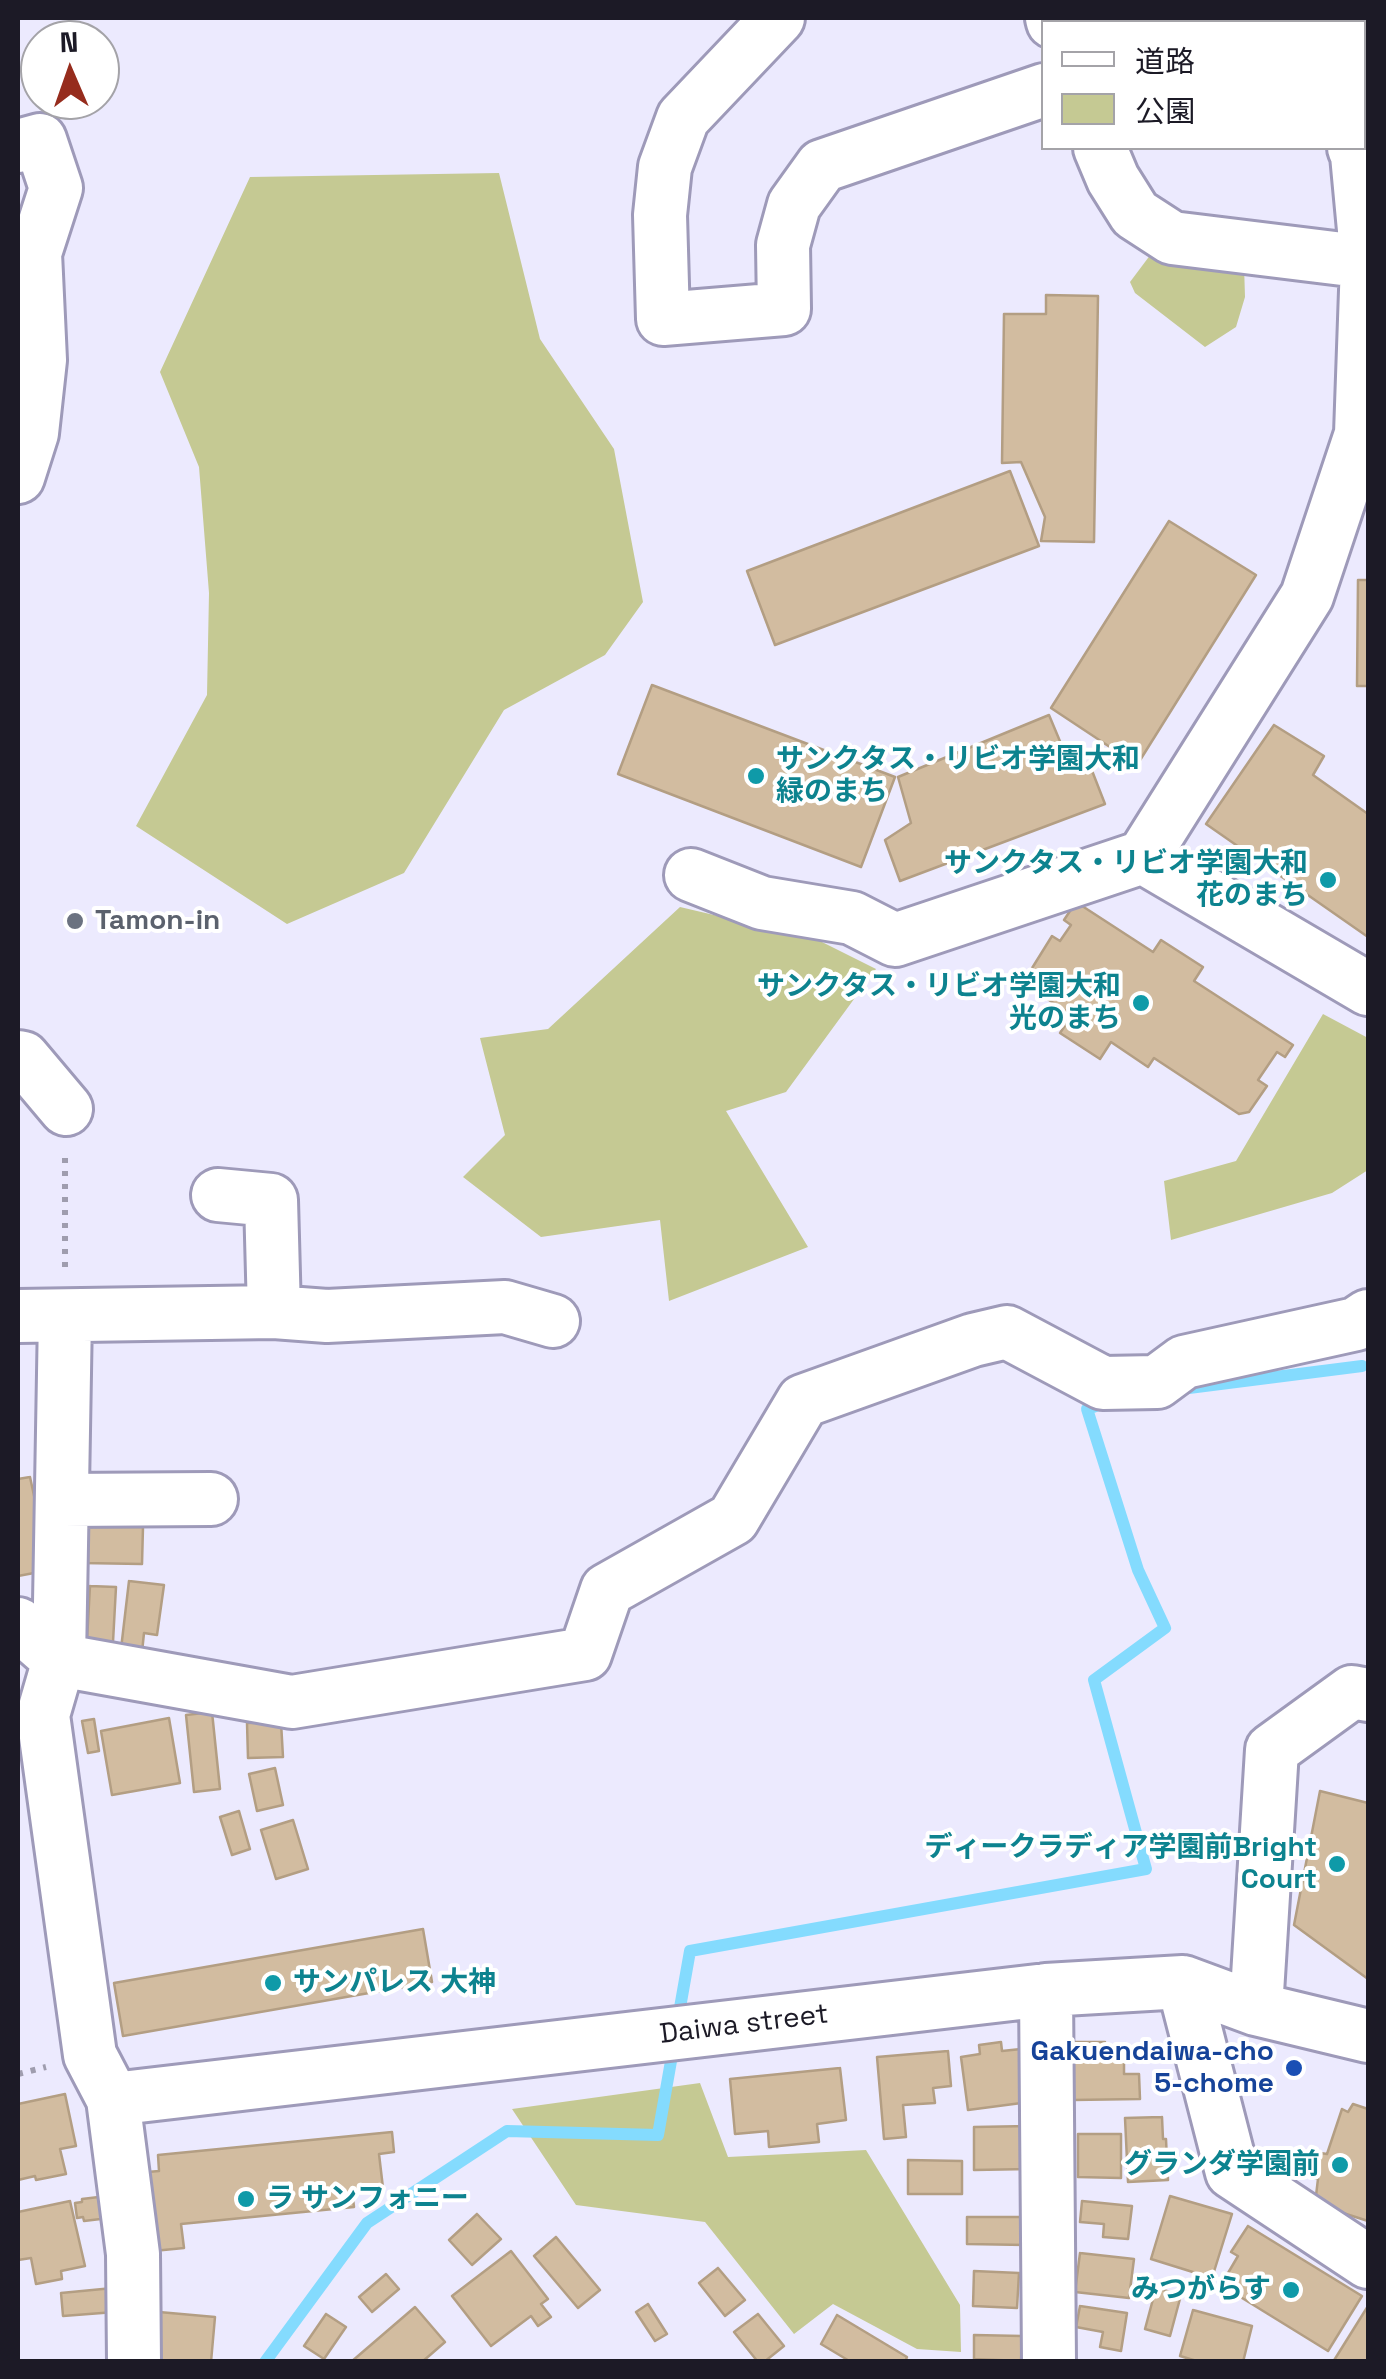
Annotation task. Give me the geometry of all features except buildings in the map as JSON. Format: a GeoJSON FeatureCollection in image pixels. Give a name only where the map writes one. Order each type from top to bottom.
{"type":"FeatureCollection","features":[{"type":"Feature","properties":{"kind":"street"},"geometry":{"type":"LineString","coordinates":[[778,18],[684,118],[665,167],[660,215],[664,319],[784,309],[783,245],[794,205],[822,166],[1041,91]]}},
{"type":"Feature","properties":{"kind":"street"},"geometry":{"type":"LineString","coordinates":[[18,146],[40,140],[56,188],[35,253],[40,360],[32,433],[18,478]]}},
{"type":"Feature","properties":{"kind":"street"},"geometry":{"type":"LineString","coordinates":[[1101,150],[1135,214],[1172,238],[1367,262]]}},
{"type":"Feature","properties":{"kind":"street"},"geometry":{"type":"LineString","coordinates":[[691,875],[762,904],[852,918],[894,940],[1143,857],[1308,596],[1361,434],[1367,262],[1355,150]]}},
{"type":"Feature","properties":{"kind":"street"},"geometry":{"type":"LineString","coordinates":[[1143,857],[1368,989]]}},
{"type":"Feature","properties":{"kind":"street"},"geometry":{"type":"LineString","coordinates":[[18,1057],[66,1109]]}},
{"type":"Feature","properties":{"kind":"street"},"geometry":{"type":"LineString","coordinates":[[218,1195],[270,1200],[274,1312]]}},
{"type":"Feature","properties":{"kind":"street"},"geometry":{"type":"LineString","coordinates":[[134,2362],[133,2254],[113,2100],[90,2055],[43,1716],[59,1660],[62,1500],[41,1316],[274,1312],[327,1316],[505,1307],[552,1321]]}},
{"type":"Feature","properties":{"kind":"street"},"geometry":{"type":"LineString","coordinates":[[18,1624],[59,1660],[292,1702],[585,1654],[607,1590],[733,1519],[803,1401],[973,1340],[1007,1332],[1103,1384],[1156,1382],[1184,1362],[1356,1324],[1368,1316]]}},
{"type":"Feature","properties":{"kind":"street"},"geometry":{"type":"LineString","coordinates":[[62,1500],[211,1499]]}},
{"type":"Feature","properties":{"kind":"street"},"geometry":{"type":"LineString","coordinates":[[1256,2009],[1272,1750],[1352,1692],[1368,1696]]}},
{"type":"Feature","properties":{"kind":"street"},"geometry":{"type":"LineString","coordinates":[[1183,1982],[1232,2172],[1368,2262]]}},
{"type":"Feature","properties":{"kind":"street","name":"Daiwa street"},"geometry":{"type":"LineString","coordinates":[[113,2100],[1046,1990],[1183,1982],[1256,2009],[1368,2036]]}},
{"type":"Feature","properties":{"kind":"street"},"geometry":{"type":"LineString","coordinates":[[1046,1990],[1048,2362]]}},
{"type":"Feature","properties":{"kind":"path"},"geometry":{"type":"LineString","coordinates":[[41,1316],[66,1109]]}},
{"type":"Feature","properties":{"kind":"green space"},"geometry":{"type":"Polygon","coordinates":[[[499,173],[540,339],[614,449],[643,602],[605,655],[504,710],[404,873],[287,924],[136,826],[207,695],[209,593],[199,467],[160,372],[250,177],[499,173]]]}},
{"type":"Feature","properties":{"kind":"green space"},"geometry":{"type":"Polygon","coordinates":[[[1160,242],[1244,265],[1245,297],[1236,327],[1205,347],[1135,293],[1130,282],[1160,242]]]}},
{"type":"Feature","properties":{"kind":"green space"},"geometry":{"type":"Polygon","coordinates":[[[680,907],[816,939],[876,969],[786,1092],[726,1111],[808,1247],[669,1301],[660,1220],[541,1237],[463,1177],[505,1135],[480,1038],[548,1029],[680,907]]]}},
{"type":"Feature","properties":{"kind":"green space"},"geometry":{"type":"Polygon","coordinates":[[[1323,1014],[1368,1038],[1368,1170],[1332,1193],[1171,1240],[1164,1181],[1236,1161],[1323,1014]]]}},
{"type":"Feature","properties":{"kind":"green space"},"geometry":{"type":"Polygon","coordinates":[[[700,2083],[728,2157],[866,2150],[960,2305],[961,2352],[917,2349],[833,2304],[794,2334],[705,2222],[576,2205],[512,2109],[700,2083]]]}},
{"type":"Feature","properties":{"kind":"waterway"},"geometry":{"type":"LineString","coordinates":[[1181,1389],[1362,1366]]}},
{"type":"Feature","properties":{"kind":"waterway"},"geometry":{"type":"LineString","coordinates":[[678,2019],[690,1951],[1146,1869],[1094,1680],[1165,1628],[1138,1570],[1087,1409],[1107,1402]]}},
{"type":"Feature","properties":{"kind":"waterway"},"geometry":{"type":"LineString","coordinates":[[265,2362],[367,2223],[507,2131],[658,2135],[674,2044]]}},
{"type":"Feature","properties":{"kind":"place","name":"サンクタス・リビオ学園大和 緑のまち"},"geometry":{"type":"Point","coordinates":[756,776]}},
{"type":"Feature","properties":{"kind":"place","name":"サンクタス・リビオ学園大和 花のまち"},"geometry":{"type":"Point","coordinates":[1328,880]}},
{"type":"Feature","properties":{"kind":"place","name":"Tamon-in"},"geometry":{"type":"Point","coordinates":[75,921]}},
{"type":"Feature","properties":{"kind":"place","name":"サンクタス・リビオ学園大和 光のまち"},"geometry":{"type":"Point","coordinates":[1141,1003]}},
{"type":"Feature","properties":{"kind":"place","name":"ディークラディア学園前Bright Court"},"geometry":{"type":"Point","coordinates":[1337,1864]}},
{"type":"Feature","properties":{"kind":"place","name":"サンパレス 大神"},"geometry":{"type":"Point","coordinates":[273,1983]}},
{"type":"Feature","properties":{"kind":"place","name":"Gakuendaiwa-cho 5-chome"},"geometry":{"type":"Point","coordinates":[1294,2068]}},
{"type":"Feature","properties":{"kind":"place","name":"グランダ学園前"},"geometry":{"type":"Point","coordinates":[1340,2165]}},
{"type":"Feature","properties":{"kind":"place","name":"ラ サンフォニー"},"geometry":{"type":"Point","coordinates":[246,2199]}},
{"type":"Feature","properties":{"kind":"place","name":"みつがらす"},"geometry":{"type":"Point","coordinates":[1291,2290]}}]}
